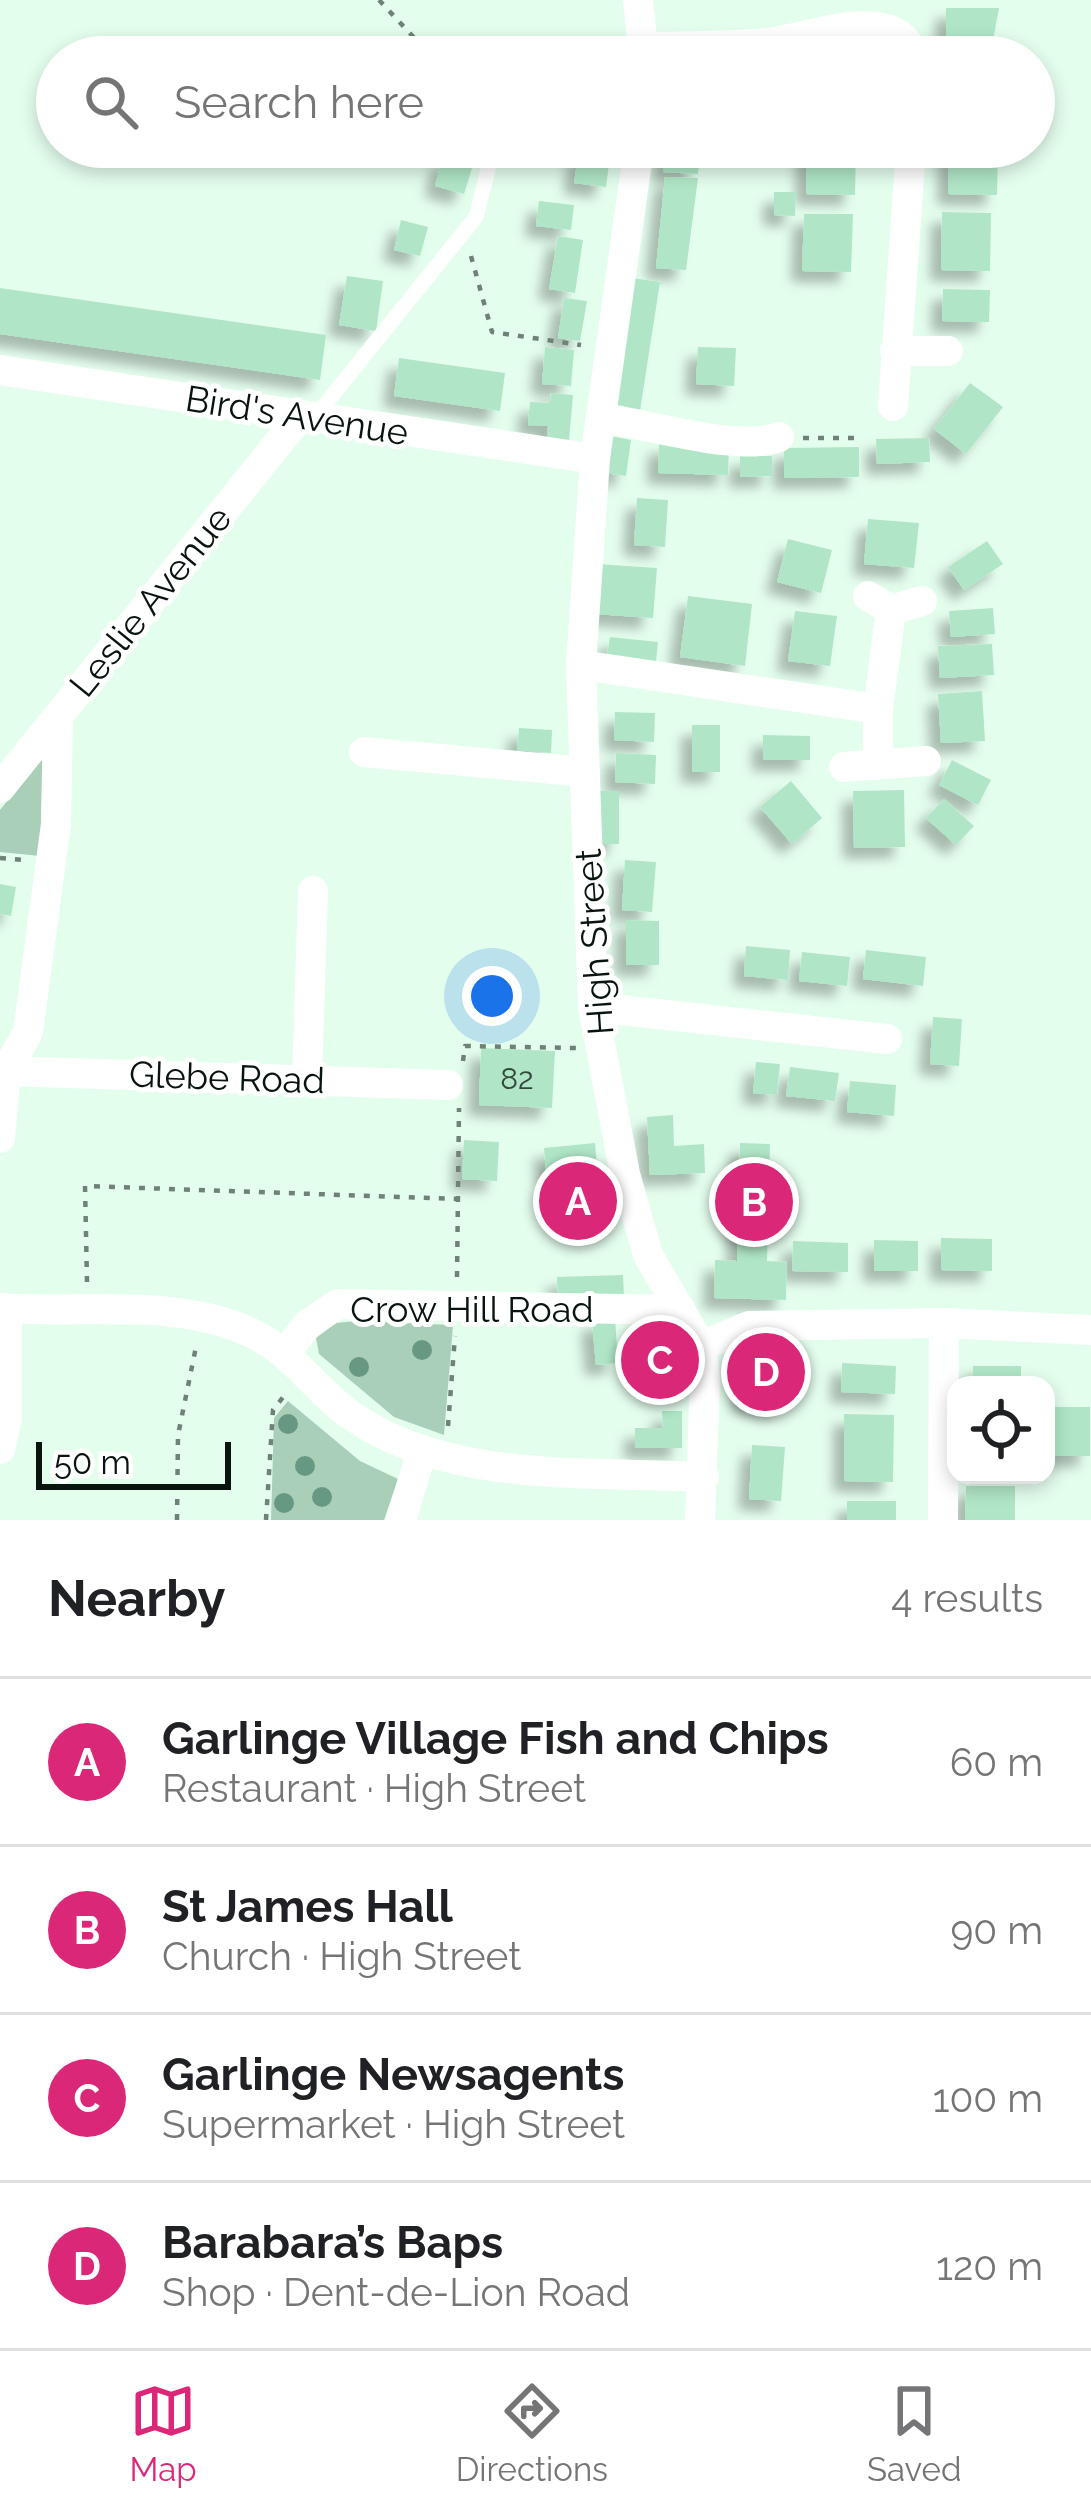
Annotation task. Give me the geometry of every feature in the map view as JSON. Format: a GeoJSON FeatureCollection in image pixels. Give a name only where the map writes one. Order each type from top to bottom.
{"type":"FeatureCollection","features":[{"type":"Feature","properties":{"kind":"street"},"geometry":{"type":"LineString","coordinates":[[638,0],[642,36]]}},
{"type":"Feature","properties":{"kind":"street"},"geometry":{"type":"LineString","coordinates":[[792,36],[868,11],[887,17],[905,36]]}},
{"type":"Feature","properties":{"kind":"street","name":"High Street"},"geometry":{"type":"LineString","coordinates":[[635,168],[595,459],[581,665],[593,1007],[625,1174],[648,1255],[701,1346],[704,1477],[700,1520]]}},
{"type":"Feature","properties":{"kind":"street"},"geometry":{"type":"LineString","coordinates":[[893,406],[909,168]]}},
{"type":"Feature","properties":{"kind":"street"},"geometry":{"type":"LineString","coordinates":[[895,351],[948,351]]}},
{"type":"Feature","properties":{"kind":"street","name":"Bird's Avenue"},"geometry":{"type":"LineString","coordinates":[[0,370],[595,459]]}},
{"type":"Feature","properties":{"kind":"street","name":"Leslie Avenue"},"geometry":{"type":"LineString","coordinates":[[0,788],[308,416]]}},
{"type":"Feature","properties":{"kind":"street"},"geometry":{"type":"LineString","coordinates":[[601,418],[639,422],[666,433],[779,437]]}},
{"type":"Feature","properties":{"kind":"street"},"geometry":{"type":"LineString","coordinates":[[878,764],[879,603],[922,601]]}},
{"type":"Feature","properties":{"kind":"street"},"geometry":{"type":"LineString","coordinates":[[581,665],[878,709]]}},
{"type":"Feature","properties":{"kind":"street"},"geometry":{"type":"LineString","coordinates":[[0,1138],[6,1071],[28,1032],[56,824],[58,716]]}},
{"type":"Feature","properties":{"kind":"street"},"geometry":{"type":"LineString","coordinates":[[364,752],[585,772]]}},
{"type":"Feature","properties":{"kind":"street"},"geometry":{"type":"LineString","coordinates":[[844,767],[926,761]]}},
{"type":"Feature","properties":{"kind":"street"},"geometry":{"type":"LineString","coordinates":[[307,1080],[313,891]]}},
{"type":"Feature","properties":{"kind":"street"},"geometry":{"type":"LineString","coordinates":[[593,1007],[887,1039]]}},
{"type":"Feature","properties":{"kind":"street","name":"Glebe Road"},"geometry":{"type":"LineString","coordinates":[[6,1071],[456,1086]]}},
{"type":"Feature","properties":{"kind":"street","name":"Crow Hill Road"},"geometry":{"type":"LineString","coordinates":[[296,1360],[308,1324],[338,1304],[681,1310]]}},
{"type":"Feature","properties":{"kind":"street"},"geometry":{"type":"LineString","coordinates":[[0,1449],[7,1419],[4,1308],[181,1311],[296,1360],[349,1413],[434,1454],[555,1470],[704,1477]]}},
{"type":"Feature","properties":{"kind":"street"},"geometry":{"type":"LineString","coordinates":[[701,1346],[748,1327],[944,1323],[1091,1330]]}},
{"type":"Feature","properties":{"kind":"street"},"geometry":{"type":"LineString","coordinates":[[943,1520],[944,1323]]}},
{"type":"Feature","properties":{"kind":"street"},"geometry":{"type":"LineString","coordinates":[[400,1520],[434,1454]]}},
{"type":"Feature","properties":{"kind":"lane"},"geometry":{"type":"LineString","coordinates":[[308,416],[476,217],[489,168]]}},
{"type":"Feature","properties":{"kind":"path"},"geometry":{"type":"LineString","coordinates":[[379,0],[412,36]]}},
{"type":"Feature","properties":{"kind":"path"},"geometry":{"type":"LineString","coordinates":[[464,231],[492,332],[610,349]]}},
{"type":"Feature","properties":{"kind":"path"},"geometry":{"type":"LineString","coordinates":[[779,437],[857,439]]}},
{"type":"Feature","properties":{"kind":"path"},"geometry":{"type":"LineString","coordinates":[[434,1454],[457,1308],[456,1086],[465,1046],[600,1046]]}},
{"type":"Feature","properties":{"kind":"path"},"geometry":{"type":"LineString","coordinates":[[87,1310],[85,1186],[458,1199]]}},
{"type":"Feature","properties":{"kind":"path"},"geometry":{"type":"LineString","coordinates":[[177,1520],[178,1436],[202,1317]]}},
{"type":"Feature","properties":{"kind":"path"},"geometry":{"type":"LineString","coordinates":[[266,1520],[273,1410],[296,1360]]}},
{"type":"Feature","properties":{"kind":"green space"},"geometry":{"type":"Polygon","coordinates":[[[43,756],[40,856],[0,852],[0,810],[43,756]]]}},
{"type":"Feature","properties":{"kind":"green space"},"geometry":{"type":"Polygon","coordinates":[[[336,1323],[453,1325],[444,1435],[394,1417],[319,1354],[316,1338],[336,1323]]]}},
{"type":"Feature","properties":{"kind":"green space"},"geometry":{"type":"Polygon","coordinates":[[[288,1401],[360,1461],[398,1479],[384,1520],[271,1520],[274,1418],[288,1401]]]}},
{"type":"Feature","properties":{"kind":"building"},"geometry":{"type":"Polygon","coordinates":[[[946,8],[999,8],[994,36],[946,36],[946,8]]]}},
{"type":"Feature","properties":{"kind":"building"},"geometry":{"type":"Polygon","coordinates":[[[440,168],[472,168],[464,194],[435,186],[440,168]]]}},
{"type":"Feature","properties":{"kind":"building"},"geometry":{"type":"Polygon","coordinates":[[[576,168],[608,168],[606,187],[574,183],[576,168]]]}},
{"type":"Feature","properties":{"kind":"building"},"geometry":{"type":"Polygon","coordinates":[[[664,168],[699,168],[698,174],[663,172],[664,168]]]}},
{"type":"Feature","properties":{"kind":"building"},"geometry":{"type":"Polygon","coordinates":[[[807,168],[856,168],[855,195],[806,194],[807,168]]]}},
{"type":"Feature","properties":{"kind":"building"},"geometry":{"type":"Polygon","coordinates":[[[949,168],[998,168],[997,195],[948,194],[949,168]]]}},
{"type":"Feature","properties":{"kind":"building"},"geometry":{"type":"Polygon","coordinates":[[[665,177],[698,178],[686,270],[656,268],[665,177]]]}},
{"type":"Feature","properties":{"kind":"building"},"geometry":{"type":"Polygon","coordinates":[[[774,192],[796,192],[795,216],[774,215],[774,192]]]}},
{"type":"Feature","properties":{"kind":"building"},"geometry":{"type":"Polygon","coordinates":[[[539,201],[574,205],[571,230],[536,226],[539,201]]]}},
{"type":"Feature","properties":{"kind":"building"},"geometry":{"type":"Polygon","coordinates":[[[942,212],[991,213],[990,271],[941,270],[942,212]]]}},
{"type":"Feature","properties":{"kind":"building"},"geometry":{"type":"Polygon","coordinates":[[[804,214],[853,214],[851,272],[802,271],[804,214]]]}},
{"type":"Feature","properties":{"kind":"building"},"geometry":{"type":"Polygon","coordinates":[[[401,220],[428,227],[420,256],[394,250],[401,220]]]}},
{"type":"Feature","properties":{"kind":"building"},"geometry":{"type":"Polygon","coordinates":[[[558,236],[583,240],[575,293],[549,289],[558,236]]]}},
{"type":"Feature","properties":{"kind":"building"},"geometry":{"type":"Polygon","coordinates":[[[347,276],[383,281],[376,331],[339,325],[347,276]]]}},
{"type":"Feature","properties":{"kind":"building"},"geometry":{"type":"Polygon","coordinates":[[[632,278],[660,282],[639,417],[612,413],[632,278]]]}},
{"type":"Feature","properties":{"kind":"building"},"geometry":{"type":"Polygon","coordinates":[[[0,288],[326,335],[320,380],[0,334],[0,288]]]}},
{"type":"Feature","properties":{"kind":"building"},"geometry":{"type":"Polygon","coordinates":[[[943,289],[990,290],[989,322],[942,321],[943,289]]]}},
{"type":"Feature","properties":{"kind":"building"},"geometry":{"type":"Polygon","coordinates":[[[564,298],[587,301],[580,341],[558,338],[564,298]]]}},
{"type":"Feature","properties":{"kind":"building"},"geometry":{"type":"Polygon","coordinates":[[[545,347],[574,350],[571,386],[542,384],[545,347]]]}},
{"type":"Feature","properties":{"kind":"building"},"geometry":{"type":"Polygon","coordinates":[[[698,347],[736,348],[734,386],[696,384],[698,347]]]}},
{"type":"Feature","properties":{"kind":"building"},"geometry":{"type":"Polygon","coordinates":[[[399,358],[505,373],[500,411],[394,396],[399,358]]]}},
{"type":"Feature","properties":{"kind":"building"},"geometry":{"type":"Polygon","coordinates":[[[970,383],[1003,407],[966,454],[934,429],[970,383]]]}},
{"type":"Feature","properties":{"kind":"building"},"geometry":{"type":"Polygon","coordinates":[[[551,393],[573,395],[569,441],[547,439],[548,426],[528,425],[530,402],[550,403],[551,393]]]}},
{"type":"Feature","properties":{"kind":"building"},"geometry":{"type":"Polygon","coordinates":[[[610,436],[631,440],[626,476],[605,473],[610,436]]]}},
{"type":"Feature","properties":{"kind":"building"},"geometry":{"type":"Polygon","coordinates":[[[929,438],[930,462],[877,464],[876,439],[929,438]]]}},
{"type":"Feature","properties":{"kind":"building"},"geometry":{"type":"Polygon","coordinates":[[[659,443],[729,445],[728,475],[658,473],[659,443]]]}},
{"type":"Feature","properties":{"kind":"building"},"geometry":{"type":"Polygon","coordinates":[[[859,447],[859,477],[784,478],[784,448],[859,447]]]}},
{"type":"Feature","properties":{"kind":"building"},"geometry":{"type":"Polygon","coordinates":[[[740,456],[772,456],[772,476],[740,477],[740,456]]]}},
{"type":"Feature","properties":{"kind":"building"},"geometry":{"type":"Polygon","coordinates":[[[637,498],[668,500],[665,547],[634,545],[637,498]]]}},
{"type":"Feature","properties":{"kind":"building"},"geometry":{"type":"Polygon","coordinates":[[[868,519],[919,523],[914,568],[864,564],[868,519]]]}},
{"type":"Feature","properties":{"kind":"building"},"geometry":{"type":"Polygon","coordinates":[[[788,539],[832,550],[821,593],[777,582],[788,539]]]}},
{"type":"Feature","properties":{"kind":"building"},"geometry":{"type":"Polygon","coordinates":[[[987,541],[1003,564],[964,590],[948,567],[987,541]]]}},
{"type":"Feature","properties":{"kind":"building"},"geometry":{"type":"Polygon","coordinates":[[[597,564],[657,568],[653,618],[594,614],[597,564]]]}},
{"type":"Feature","properties":{"kind":"building"},"geometry":{"type":"Polygon","coordinates":[[[688,596],[752,604],[745,666],[680,657],[688,596]]]}},
{"type":"Feature","properties":{"kind":"building"},"geometry":{"type":"Polygon","coordinates":[[[993,608],[995,634],[951,637],[949,611],[993,608]]]}},
{"type":"Feature","properties":{"kind":"building"},"geometry":{"type":"Polygon","coordinates":[[[795,611],[837,616],[830,666],[788,661],[795,611]]]}},
{"type":"Feature","properties":{"kind":"building"},"geometry":{"type":"Polygon","coordinates":[[[610,637],[658,642],[656,662],[607,657],[610,637]]]}},
{"type":"Feature","properties":{"kind":"building"},"geometry":{"type":"Polygon","coordinates":[[[992,644],[994,675],[940,678],[938,646],[992,644]]]}},
{"type":"Feature","properties":{"kind":"building"},"geometry":{"type":"Polygon","coordinates":[[[982,691],[985,741],[941,743],[938,694],[982,691]]]}},
{"type":"Feature","properties":{"kind":"building"},"geometry":{"type":"Polygon","coordinates":[[[615,712],[655,713],[654,742],[614,740],[615,712]]]}},
{"type":"Feature","properties":{"kind":"building"},"geometry":{"type":"Polygon","coordinates":[[[692,725],[720,725],[720,772],[692,772],[692,725]]]}},
{"type":"Feature","properties":{"kind":"building"},"geometry":{"type":"Polygon","coordinates":[[[519,728],[552,730],[551,753],[517,750],[519,728]]]}},
{"type":"Feature","properties":{"kind":"building"},"geometry":{"type":"Polygon","coordinates":[[[763,735],[810,736],[810,760],[763,760],[763,735]]]}},
{"type":"Feature","properties":{"kind":"building"},"geometry":{"type":"Polygon","coordinates":[[[616,753],[656,755],[655,784],[615,782],[616,753]]]}},
{"type":"Feature","properties":{"kind":"building"},"geometry":{"type":"Polygon","coordinates":[[[952,760],[991,780],[978,805],[939,785],[952,760]]]}},
{"type":"Feature","properties":{"kind":"building"},"geometry":{"type":"Polygon","coordinates":[[[791,781],[822,818],[792,844],[760,807],[791,781]]]}},
{"type":"Feature","properties":{"kind":"building"},"geometry":{"type":"Polygon","coordinates":[[[904,790],[905,847],[854,848],[853,791],[904,790]]]}},
{"type":"Feature","properties":{"kind":"building"},"geometry":{"type":"Polygon","coordinates":[[[595,791],[619,791],[619,844],[595,844],[595,791]]]}},
{"type":"Feature","properties":{"kind":"building"},"geometry":{"type":"Polygon","coordinates":[[[944,799],[974,826],[956,845],[926,818],[944,799]]]}},
{"type":"Feature","properties":{"kind":"building"},"geometry":{"type":"Polygon","coordinates":[[[625,860],[656,862],[652,912],[622,910],[625,860]]]}},
{"type":"Feature","properties":{"kind":"building"},"geometry":{"type":"Polygon","coordinates":[[[0,884],[16,887],[11,916],[0,914],[0,884]]]}},
{"type":"Feature","properties":{"kind":"building"},"geometry":{"type":"Polygon","coordinates":[[[626,920],[659,921],[659,965],[626,965],[626,920]]]}},
{"type":"Feature","properties":{"kind":"building"},"geometry":{"type":"Polygon","coordinates":[[[746,946],[790,950],[788,980],[744,976],[746,946]]]}},
{"type":"Feature","properties":{"kind":"building"},"geometry":{"type":"Polygon","coordinates":[[[866,950],[926,957],[923,986],[863,979],[866,950]]]}},
{"type":"Feature","properties":{"kind":"building"},"geometry":{"type":"Polygon","coordinates":[[[802,952],[850,957],[847,986],[799,981],[802,952]]]}},
{"type":"Feature","properties":{"kind":"building"},"geometry":{"type":"Polygon","coordinates":[[[933,1017],[962,1019],[959,1066],[930,1064],[933,1017]]]}},
{"type":"Feature","properties":{"kind":"building"},"geometry":{"type":"Polygon","coordinates":[[[481,1048],[555,1051],[552,1108],[479,1105],[481,1048]]]}},
{"type":"Feature","properties":{"kind":"building"},"geometry":{"type":"Polygon","coordinates":[[[756,1062],[780,1064],[777,1095],[753,1093],[756,1062]]]}},
{"type":"Feature","properties":{"kind":"building"},"geometry":{"type":"Polygon","coordinates":[[[790,1067],[839,1073],[835,1101],[786,1096],[790,1067]]]}},
{"type":"Feature","properties":{"kind":"building"},"geometry":{"type":"Polygon","coordinates":[[[850,1081],[896,1085],[894,1116],[847,1112],[850,1081]]]}},
{"type":"Feature","properties":{"kind":"building"},"geometry":{"type":"Polygon","coordinates":[[[673,1115],[674,1146],[704,1144],[705,1173],[650,1175],[647,1117],[673,1115]]]}},
{"type":"Feature","properties":{"kind":"building"},"geometry":{"type":"Polygon","coordinates":[[[464,1140],[499,1142],[497,1181],[462,1179],[464,1140]]]}},
{"type":"Feature","properties":{"kind":"building"},"geometry":{"type":"Polygon","coordinates":[[[595,1143],[597,1167],[546,1171],[544,1148],[595,1143]]]}},
{"type":"Feature","properties":{"kind":"building"},"geometry":{"type":"Polygon","coordinates":[[[740,1143],[770,1144],[767,1261],[787,1262],[786,1300],[714,1298],[715,1260],[737,1261],[740,1143]]]}},
{"type":"Feature","properties":{"kind":"building"},"geometry":{"type":"Polygon","coordinates":[[[596,1190],[597,1210],[560,1212],[559,1192],[596,1190]]]}},
{"type":"Feature","properties":{"kind":"building"},"geometry":{"type":"Polygon","coordinates":[[[941,1238],[992,1239],[992,1271],[941,1270],[941,1238]]]}},
{"type":"Feature","properties":{"kind":"building"},"geometry":{"type":"Polygon","coordinates":[[[874,1240],[918,1241],[918,1271],[874,1271],[874,1240]]]}},
{"type":"Feature","properties":{"kind":"building"},"geometry":{"type":"Polygon","coordinates":[[[793,1241],[848,1243],[848,1272],[792,1271],[793,1241]]]}},
{"type":"Feature","properties":{"kind":"building"},"geometry":{"type":"Polygon","coordinates":[[[623,1275],[624,1297],[558,1299],[557,1277],[623,1275]]]}},
{"type":"Feature","properties":{"kind":"building"},"geometry":{"type":"Polygon","coordinates":[[[615,1318],[618,1363],[596,1365],[592,1320],[615,1318]]]}},
{"type":"Feature","properties":{"kind":"building"},"geometry":{"type":"Polygon","coordinates":[[[653,1332],[670,1344],[672,1376],[638,1354],[653,1332]]]}},
{"type":"Feature","properties":{"kind":"building"},"geometry":{"type":"Polygon","coordinates":[[[747,1359],[787,1363],[782,1406],[742,1402],[747,1359]]]}},
{"type":"Feature","properties":{"kind":"building"},"geometry":{"type":"Polygon","coordinates":[[[842,1363],[896,1366],[895,1394],[841,1392],[842,1363]]]}},
{"type":"Feature","properties":{"kind":"building"},"geometry":{"type":"Polygon","coordinates":[[[973,1366],[1021,1366],[1021,1376],[973,1376],[973,1366]]]}},
{"type":"Feature","properties":{"kind":"building"},"geometry":{"type":"Polygon","coordinates":[[[1055,1407],[1090,1407],[1090,1456],[1055,1456],[1055,1407]]]}},
{"type":"Feature","properties":{"kind":"building"},"geometry":{"type":"Polygon","coordinates":[[[662,1411],[682,1411],[682,1448],[635,1448],[635,1428],[663,1428],[662,1411]]]}},
{"type":"Feature","properties":{"kind":"building"},"geometry":{"type":"Polygon","coordinates":[[[844,1414],[894,1415],[893,1482],[844,1481],[844,1414]]]}},
{"type":"Feature","properties":{"kind":"building"},"geometry":{"type":"Polygon","coordinates":[[[752,1445],[785,1447],[781,1501],[749,1499],[752,1445]]]}},
{"type":"Feature","properties":{"kind":"building"},"geometry":{"type":"Polygon","coordinates":[[[966,1486],[1015,1486],[1015,1520],[965,1520],[966,1486]]]}},
{"type":"Feature","properties":{"kind":"building"},"geometry":{"type":"Polygon","coordinates":[[[847,1501],[896,1501],[896,1520],[847,1520],[847,1501]]]}},
{"type":"Feature","properties":{"kind":"place","name":"Garlinge Village Fish and Chips"},"geometry":{"type":"Point","coordinates":[578,1201]}},
{"type":"Feature","properties":{"kind":"place","name":"St James Hall"},"geometry":{"type":"Point","coordinates":[754,1202]}},
{"type":"Feature","properties":{"kind":"place","name":"Garlinge Newsagents"},"geometry":{"type":"Point","coordinates":[660,1360]}},
{"type":"Feature","properties":{"kind":"place","name":"Barabara’s Baps"},"geometry":{"type":"Point","coordinates":[766,1372]}}]}
